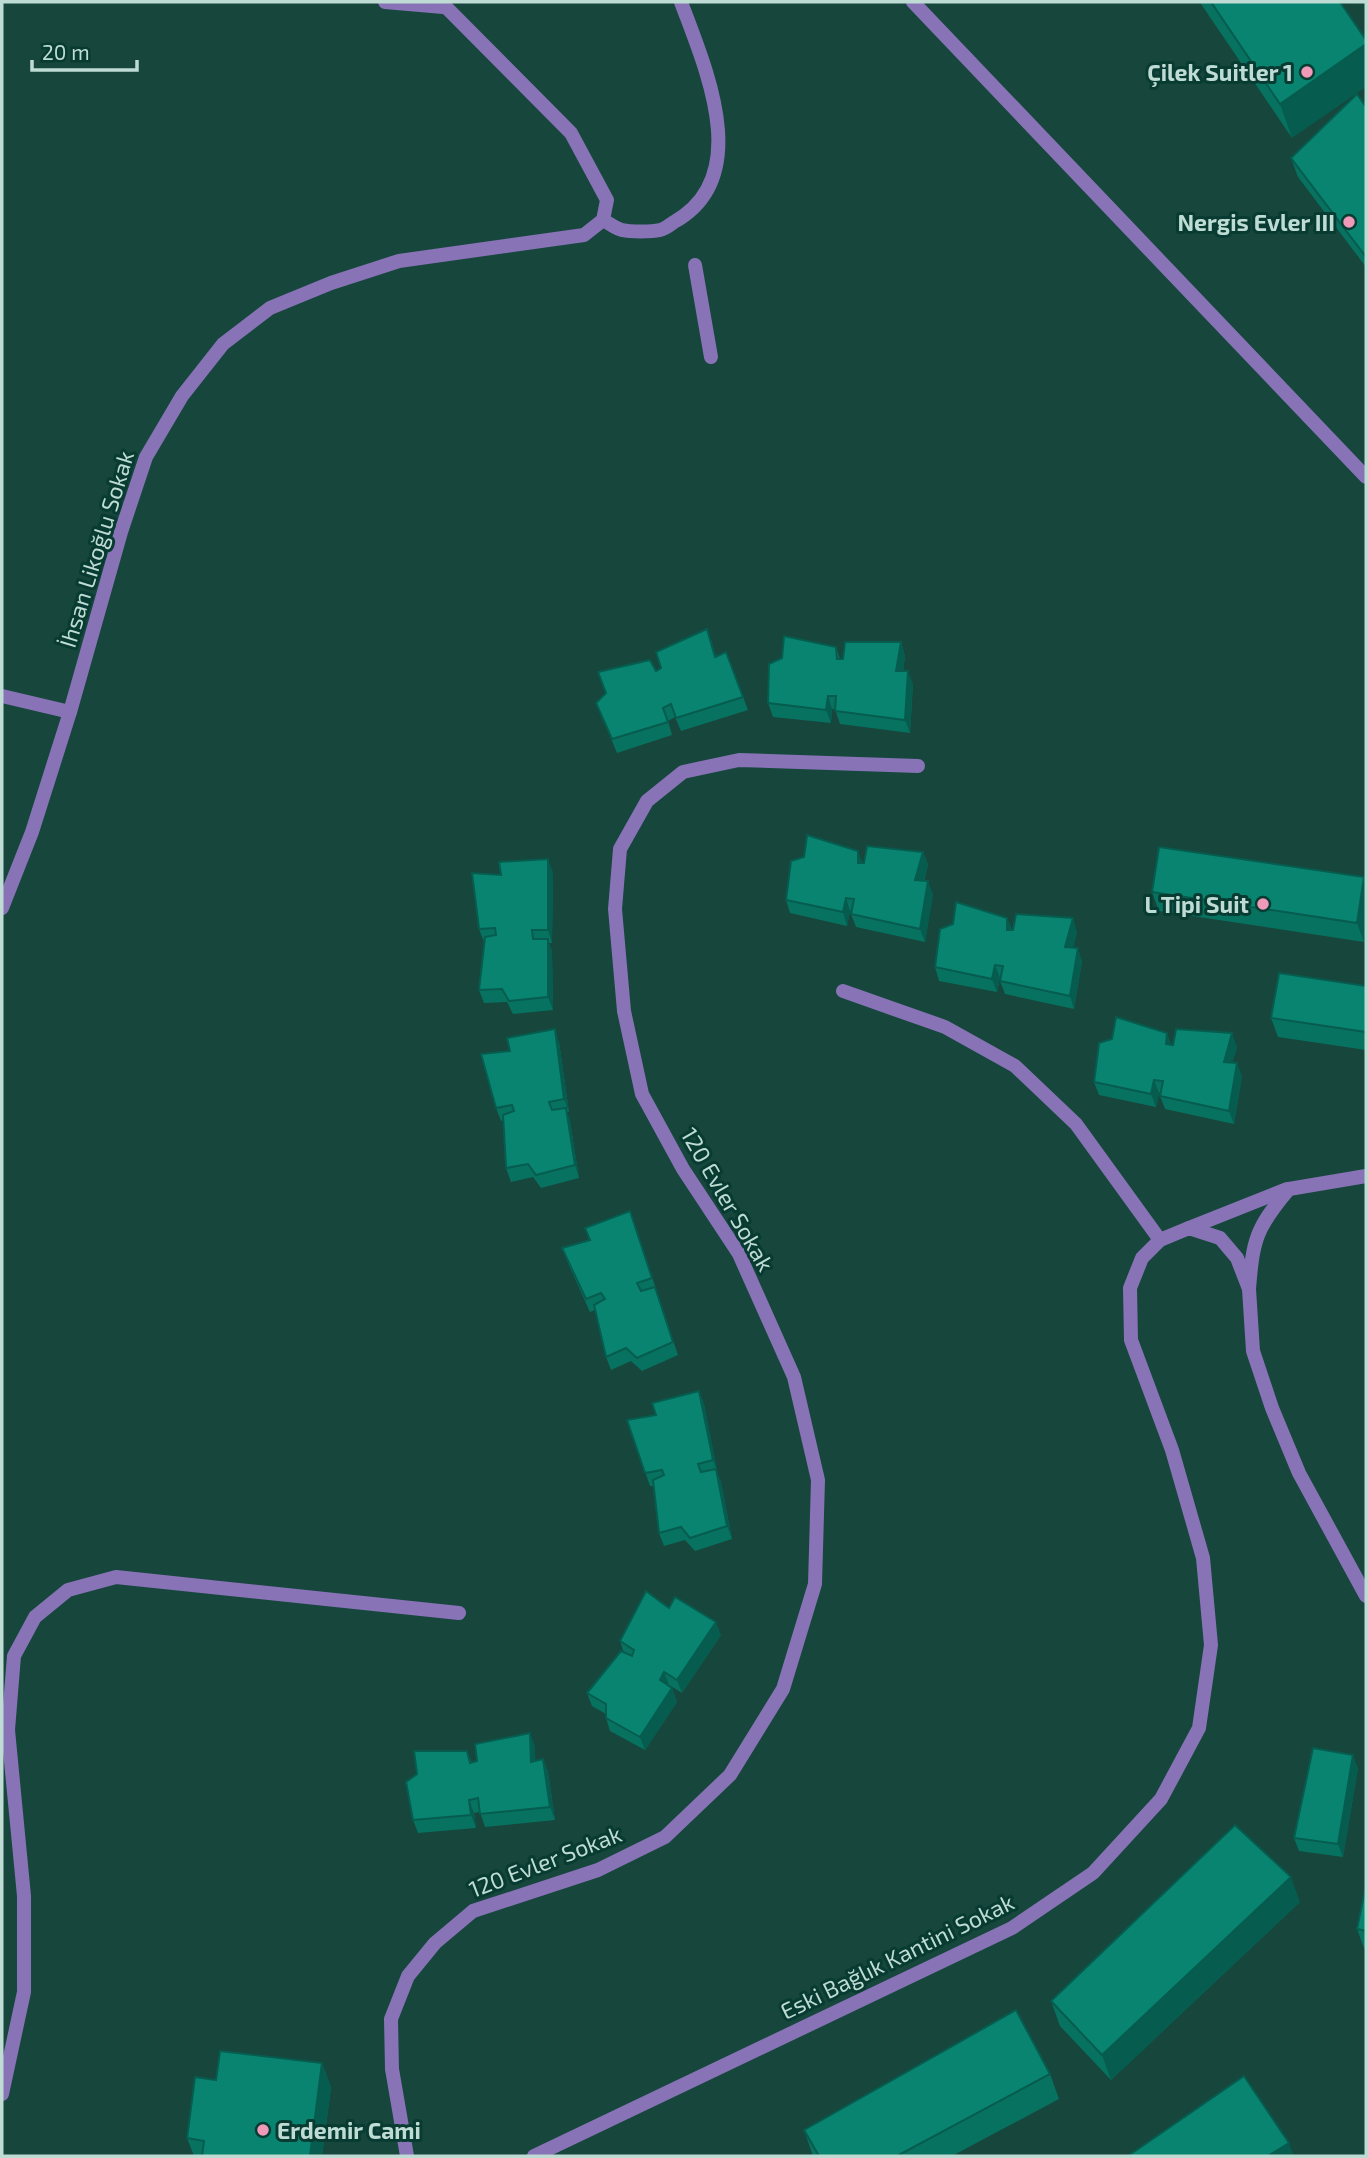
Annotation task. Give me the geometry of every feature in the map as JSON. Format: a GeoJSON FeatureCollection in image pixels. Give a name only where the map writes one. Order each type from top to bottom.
{"type":"FeatureCollection","features":[{"type":"Feature","properties":{"kind":"street"},"geometry":{"type":"LineString","coordinates":[[385,2],[442,4],[571,133],[607,200],[603,220],[622,230],[660,230],[683,217],[701,200],[715,174],[720,133],[705,67],[681,2]]}},
{"type":"Feature","properties":{"kind":"street"},"geometry":{"type":"LineString","coordinates":[[913,2],[1366,477]]}},
{"type":"Feature","properties":{"kind":"street","name":"İhsan Likoğlu Sokak"},"geometry":{"type":"LineString","coordinates":[[2,908],[32,832],[70,712],[121,532],[146,457],[181,396],[223,344],[271,307],[331,283],[399,261],[584,235],[603,220]]}},
{"type":"Feature","properties":{"kind":"street"},"geometry":{"type":"LineString","coordinates":[[695,265],[711,357]]}},
{"type":"Feature","properties":{"kind":"street"},"geometry":{"type":"LineString","coordinates":[[2,696],[70,712]]}},
{"type":"Feature","properties":{"kind":"street","name":"120 Evler Sokak"},"geometry":{"type":"LineString","coordinates":[[407,2156],[392,2070],[391,2019],[408,1976],[435,1943],[473,1911],[598,1870],[632,1854],[665,1837],[712,1793],[730,1775],[783,1689],[815,1584],[818,1480],[794,1377],[739,1254],[683,1169],[642,1094],[624,1011],[615,909],[620,849],[647,801],[683,772],[739,760],[918,766]]}},
{"type":"Feature","properties":{"kind":"street"},"geometry":{"type":"LineString","coordinates":[[843,990],[945,1027],[1015,1066],[1076,1124],[1160,1240]]}},
{"type":"Feature","properties":{"kind":"street","name":"Eski Bağlık Kantini Sokak"},"geometry":{"type":"LineString","coordinates":[[534,2156],[1012,1928],[1093,1873],[1161,1799],[1199,1728],[1211,1645],[1203,1558],[1172,1450],[1131,1340],[1130,1288],[1142,1258],[1160,1240],[1289,1189],[1366,1176]]}},
{"type":"Feature","properties":{"kind":"street"},"geometry":{"type":"LineString","coordinates":[[1289,1189],[1265,1217],[1252,1247],[1249,1289],[1253,1351],[1272,1408],[1299,1474],[1366,1596]]}},
{"type":"Feature","properties":{"kind":"street"},"geometry":{"type":"LineString","coordinates":[[1189,1228],[1220,1238],[1237,1258],[1249,1289]]}},
{"type":"Feature","properties":{"kind":"street"},"geometry":{"type":"LineString","coordinates":[[2,2094],[24,1992],[24,1896],[5,1730],[14,1656],[36,1617],[68,1590],[116,1577],[459,1613]]}},
{"type":"Feature","properties":{"kind":"building","name":"Çilek Suitler 1"},"geometry":{"type":"Polygon","coordinates":[[[1211,2],[1340,2],[1366,40],[1366,44],[1280,104],[1211,2]]]}},
{"type":"Feature","properties":{"kind":"building","name":"Nergis Evler III"},"geometry":{"type":"Polygon","coordinates":[[[1357,94],[1366,107],[1366,257],[1291,158],[1357,94]]]}},
{"type":"Feature","properties":{"kind":"building"},"geometry":{"type":"Polygon","coordinates":[[[707,629],[715,657],[726,652],[743,697],[676,718],[671,704],[663,708],[668,722],[612,739],[596,703],[606,693],[598,672],[650,660],[656,671],[661,668],[656,652],[707,629]]]}},
{"type":"Feature","properties":{"kind":"building"},"geometry":{"type":"Polygon","coordinates":[[[784,636],[836,647],[837,659],[843,659],[845,642],[901,642],[896,671],[908,671],[905,720],[835,711],[836,696],[828,696],[826,710],[768,703],[769,664],[782,658],[784,636]]]}},
{"type":"Feature","properties":{"kind":"building"},"geometry":{"type":"Polygon","coordinates":[[[807,835],[858,851],[858,863],[864,863],[867,846],[923,852],[915,880],[928,881],[920,929],[851,914],[854,899],[846,898],[843,912],[786,900],[791,861],[804,857],[807,835]]]}},
{"type":"Feature","properties":{"kind":"building"},"geometry":{"type":"Polygon","coordinates":[[[1159,847],[1364,877],[1357,923],[1152,892],[1159,847]]]}},
{"type":"Feature","properties":{"kind":"building"},"geometry":{"type":"Polygon","coordinates":[[[548,859],[548,930],[532,930],[533,939],[548,939],[548,997],[509,1001],[502,989],[479,990],[485,937],[496,935],[495,928],[479,929],[472,873],[501,875],[499,862],[548,859]]]}},
{"type":"Feature","properties":{"kind":"building"},"geometry":{"type":"Polygon","coordinates":[[[956,902],[1007,918],[1007,930],[1013,930],[1016,914],[1073,918],[1065,947],[1078,948],[1070,996],[1000,981],[1003,966],[995,965],[992,979],[935,967],[940,929],[953,924],[956,902]]]}},
{"type":"Feature","properties":{"kind":"building"},"geometry":{"type":"Polygon","coordinates":[[[1279,973],[1366,986],[1366,1032],[1271,1018],[1279,973]]]}},
{"type":"Feature","properties":{"kind":"building"},"geometry":{"type":"Polygon","coordinates":[[[1116,1017],[1167,1033],[1166,1044],[1173,1045],[1176,1029],[1232,1033],[1224,1062],[1237,1063],[1229,1111],[1160,1096],[1163,1081],[1154,1080],[1151,1094],[1094,1082],[1099,1043],[1112,1039],[1116,1017]]]}},
{"type":"Feature","properties":{"kind":"building"},"geometry":{"type":"Polygon","coordinates":[[[555,1029],[564,1099],[549,1102],[552,1110],[566,1108],[575,1165],[536,1175],[528,1164],[506,1168],[503,1115],[514,1111],[512,1105],[496,1108],[481,1054],[510,1051],[507,1038],[555,1029]]]}},
{"type":"Feature","properties":{"kind":"building"},"geometry":{"type":"Polygon","coordinates":[[[630,1211],[652,1278],[637,1283],[641,1291],[655,1287],[673,1342],[637,1358],[626,1348],[606,1357],[594,1305],[605,1299],[601,1293],[586,1299],[562,1248],[590,1240],[585,1228],[630,1211]]]}},
{"type":"Feature","properties":{"kind":"building"},"geometry":{"type":"Polygon","coordinates":[[[699,1391],[713,1460],[698,1464],[701,1472],[716,1469],[727,1526],[690,1538],[681,1527],[659,1533],[653,1480],[664,1475],[662,1470],[645,1473],[627,1420],[656,1415],[652,1403],[699,1391]]]}},
{"type":"Feature","properties":{"kind":"building"},"geometry":{"type":"Polygon","coordinates":[[[646,1591],[669,1608],[675,1597],[716,1622],[677,1680],[664,1672],[660,1680],[672,1688],[640,1737],[606,1718],[606,1704],[587,1693],[621,1651],[632,1656],[634,1650],[620,1641],[646,1591]]]}},
{"type":"Feature","properties":{"kind":"building"},"geometry":{"type":"Polygon","coordinates":[[[530,1733],[531,1762],[543,1759],[550,1807],[480,1814],[478,1798],[469,1800],[471,1815],[413,1820],[406,1782],[417,1774],[414,1751],[467,1751],[470,1763],[477,1761],[475,1744],[530,1733]]]}},
{"type":"Feature","properties":{"kind":"building"},"geometry":{"type":"Polygon","coordinates":[[[1313,1748],[1353,1755],[1338,1844],[1294,1838],[1313,1748]]]}},
{"type":"Feature","properties":{"kind":"building"},"geometry":{"type":"Polygon","coordinates":[[[1235,1825],[1291,1877],[1102,2055],[1051,2001],[1235,1825]]]}},
{"type":"Feature","properties":{"kind":"building"},"geometry":{"type":"Polygon","coordinates":[[[1366,1885],[1366,1931],[1357,1929],[1366,1885]]]}},
{"type":"Feature","properties":{"kind":"building"},"geometry":{"type":"Polygon","coordinates":[[[1016,2010],[1050,2074],[897,2156],[819,2156],[804,2130],[1016,2010]]]}},
{"type":"Feature","properties":{"kind":"building","name":"Erdemir Cami"},"geometry":{"type":"Polygon","coordinates":[[[220,2051],[322,2063],[310,2156],[202,2156],[204,2141],[187,2138],[195,2077],[216,2080],[220,2051]]]}},
{"type":"Feature","properties":{"kind":"building"},"geometry":{"type":"Polygon","coordinates":[[[1244,2076],[1289,2143],[1268,2156],[1128,2156],[1244,2076]]]}},
{"type":"Feature","properties":{"kind":"place","name":"Çilek Suitler 1"},"geometry":{"type":"Point","coordinates":[1307,72]}},
{"type":"Feature","properties":{"kind":"place","name":"Nergis Evler III"},"geometry":{"type":"Point","coordinates":[1349,222]}},
{"type":"Feature","properties":{"kind":"place","name":"L Tipi Suit"},"geometry":{"type":"Point","coordinates":[1263,904]}},
{"type":"Feature","properties":{"kind":"place","name":"Erdemir Cami"},"geometry":{"type":"Point","coordinates":[263,2130]}}]}
